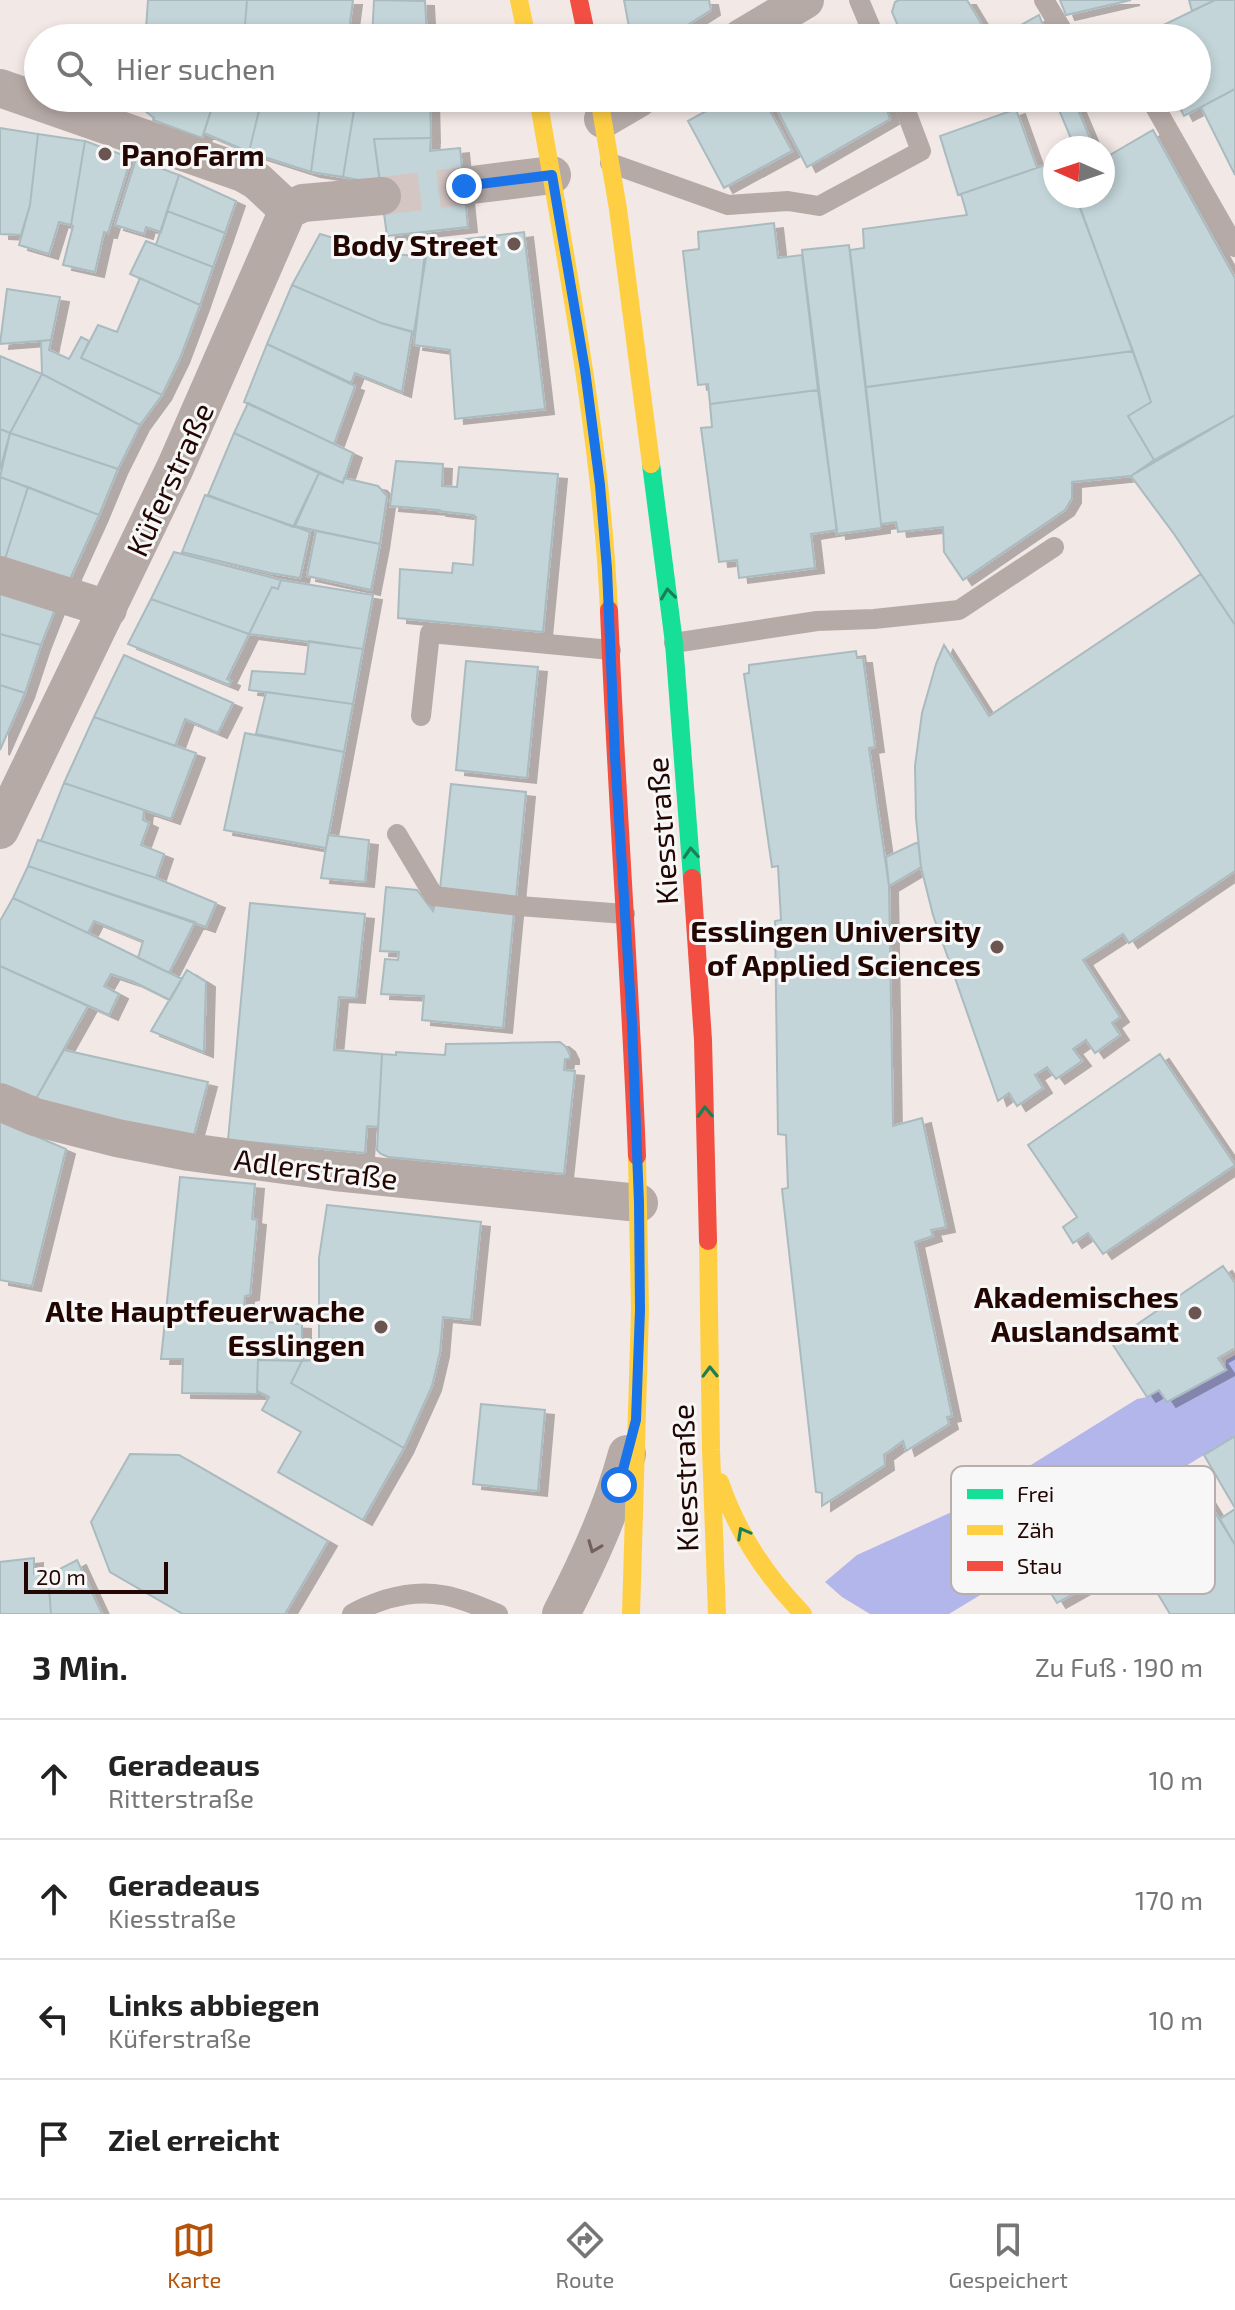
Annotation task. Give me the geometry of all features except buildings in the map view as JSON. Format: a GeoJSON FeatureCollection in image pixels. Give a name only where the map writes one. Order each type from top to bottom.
{"type":"FeatureCollection","features":[{"type":"Feature","properties":{"kind":"main road"},"geometry":{"type":"LineString","coordinates":[[519,0],[524,24]]}},
{"type":"Feature","properties":{"kind":"main road"},"geometry":{"type":"LineString","coordinates":[[579,0],[584,24]]}},
{"type":"Feature","properties":{"kind":"main road","name":"Kiesstraße"},"geometry":{"type":"LineString","coordinates":[[541,112],[585,370],[600,485],[611,650],[639,1203],[640,1310],[631,1614]]}},
{"type":"Feature","properties":{"kind":"main road","name":"Kiesstraße"},"geometry":{"type":"LineString","coordinates":[[602,112],[618,209],[674,643],[685,774],[703,1040],[717,1614]]}},
{"type":"Feature","properties":{"kind":"main road"},"geometry":{"type":"LineString","coordinates":[[711,1450],[722,1490],[742,1532],[762,1565],[803,1614]]}},
{"type":"Feature","properties":{"kind":"street"},"geometry":{"type":"LineString","coordinates":[[765,24],[805,0]]}},
{"type":"Feature","properties":{"kind":"street"},"geometry":{"type":"LineString","coordinates":[[0,88],[24,96]]}},
{"type":"Feature","properties":{"kind":"street"},"geometry":{"type":"LineString","coordinates":[[70,112],[243,173],[257,181],[288,210],[303,203],[382,196]]}},
{"type":"Feature","properties":{"kind":"street"},"geometry":{"type":"LineString","coordinates":[[464,186],[552,175]]}},
{"type":"Feature","properties":{"kind":"street","name":"Küferstraße"},"geometry":{"type":"LineString","coordinates":[[0,830],[175,468],[288,210]]}},
{"type":"Feature","properties":{"kind":"street"},"geometry":{"type":"LineString","coordinates":[[4,576],[108,609]]}},
{"type":"Feature","properties":{"kind":"street","name":"Adlerstraße"},"geometry":{"type":"LineString","coordinates":[[0,1102],[35,1117],[189,1152],[335,1172],[639,1203]]}},
{"type":"Feature","properties":{"kind":"street"},"geometry":{"type":"LineString","coordinates":[[561,1614],[591,1556],[619,1485],[636,1420]]}},
{"type":"Feature","properties":{"kind":"lane"},"geometry":{"type":"LineString","coordinates":[[859,0],[869,24]]}},
{"type":"Feature","properties":{"kind":"lane"},"geometry":{"type":"LineString","coordinates":[[1044,0],[1059,24]]}},
{"type":"Feature","properties":{"kind":"lane"},"geometry":{"type":"LineString","coordinates":[[610,163],[728,205],[788,201],[819,206],[921,151],[906,112]]}},
{"type":"Feature","properties":{"kind":"lane"},"geometry":{"type":"LineString","coordinates":[[1158,112],[1235,247]]}},
{"type":"Feature","properties":{"kind":"lane"},"geometry":{"type":"LineString","coordinates":[[674,643],[817,621],[874,619],[959,610],[1054,547]]}},
{"type":"Feature","properties":{"kind":"lane"},"geometry":{"type":"LineString","coordinates":[[421,716],[430,633],[611,650]]}},
{"type":"Feature","properties":{"kind":"lane"},"geometry":{"type":"LineString","coordinates":[[397,834],[434,896],[625,914]]}},
{"type":"Feature","properties":{"kind":"lane"},"geometry":{"type":"LineString","coordinates":[[352,1614],[390,1598],[427,1592],[462,1598],[498,1614]]}},
{"type":"Feature","properties":{"kind":"water"},"geometry":{"type":"Polygon","coordinates":[[[1235,1355],[1235,1436],[1186,1466],[1029,1466],[1137,1399],[1159,1390],[1168,1402],[1225,1371],[1226,1360],[1235,1355]]]}},
{"type":"Feature","properties":{"kind":"water"},"geometry":{"type":"Polygon","coordinates":[[[951,1512],[951,1594],[982,1594],[949,1614],[870,1614],[825,1582],[857,1555],[951,1512]]]}},
{"type":"Feature","properties":{"kind":"tunnel"},"geometry":{"type":"LineString","coordinates":[[382,196],[464,186]]}},
{"type":"Feature","properties":{"kind":"traffic: fast"},"geometry":{"type":"LineString","coordinates":[[651,464],[674,643],[692,878]]}},
{"type":"Feature","properties":{"kind":"traffic: slow"},"geometry":{"type":"LineString","coordinates":[[519,0],[524,24]]}},
{"type":"Feature","properties":{"kind":"traffic: slow"},"geometry":{"type":"LineString","coordinates":[[540,112],[591,417],[609,610]]}},
{"type":"Feature","properties":{"kind":"traffic: slow"},"geometry":{"type":"LineString","coordinates":[[601,112],[618,209],[651,464]]}},
{"type":"Feature","properties":{"kind":"traffic: slow"},"geometry":{"type":"LineString","coordinates":[[631,1614],[640,1310],[637,1156]]}},
{"type":"Feature","properties":{"kind":"traffic: slow"},"geometry":{"type":"LineString","coordinates":[[708,1241],[717,1614]]}},
{"type":"Feature","properties":{"kind":"traffic: slow"},"geometry":{"type":"LineString","coordinates":[[720,1482],[754,1552],[803,1614]]}},
{"type":"Feature","properties":{"kind":"traffic: jam"},"geometry":{"type":"LineString","coordinates":[[579,0],[584,24]]}},
{"type":"Feature","properties":{"kind":"traffic: jam"},"geometry":{"type":"LineString","coordinates":[[609,610],[637,1156]]}},
{"type":"Feature","properties":{"kind":"traffic: jam"},"geometry":{"type":"LineString","coordinates":[[692,878],[703,1040],[708,1241]]}},
{"type":"Feature","properties":{"kind":"place","name":"PanoFarm"},"geometry":{"type":"Point","coordinates":[105,154]}},
{"type":"Feature","properties":{"kind":"place","name":"Body Street"},"geometry":{"type":"Point","coordinates":[514,244]}},
{"type":"Feature","properties":{"kind":"place","name":"Esslingen University of Applied Sciences"},"geometry":{"type":"Point","coordinates":[997,947]}},
{"type":"Feature","properties":{"kind":"place","name":"Akademisches Auslandsamt"},"geometry":{"type":"Point","coordinates":[1195,1313]}},
{"type":"Feature","properties":{"kind":"place","name":"Alte Hauptfeuerwache Esslingen"},"geometry":{"type":"Point","coordinates":[381,1327]}},
{"type":"Feature","properties":{"kind":"route"},"geometry":{"type":"LineString","coordinates":[[464,186],[552,175],[585,370],[600,485],[632,1023],[639,1203],[640,1310],[636,1420],[619,1485]]}}]}
